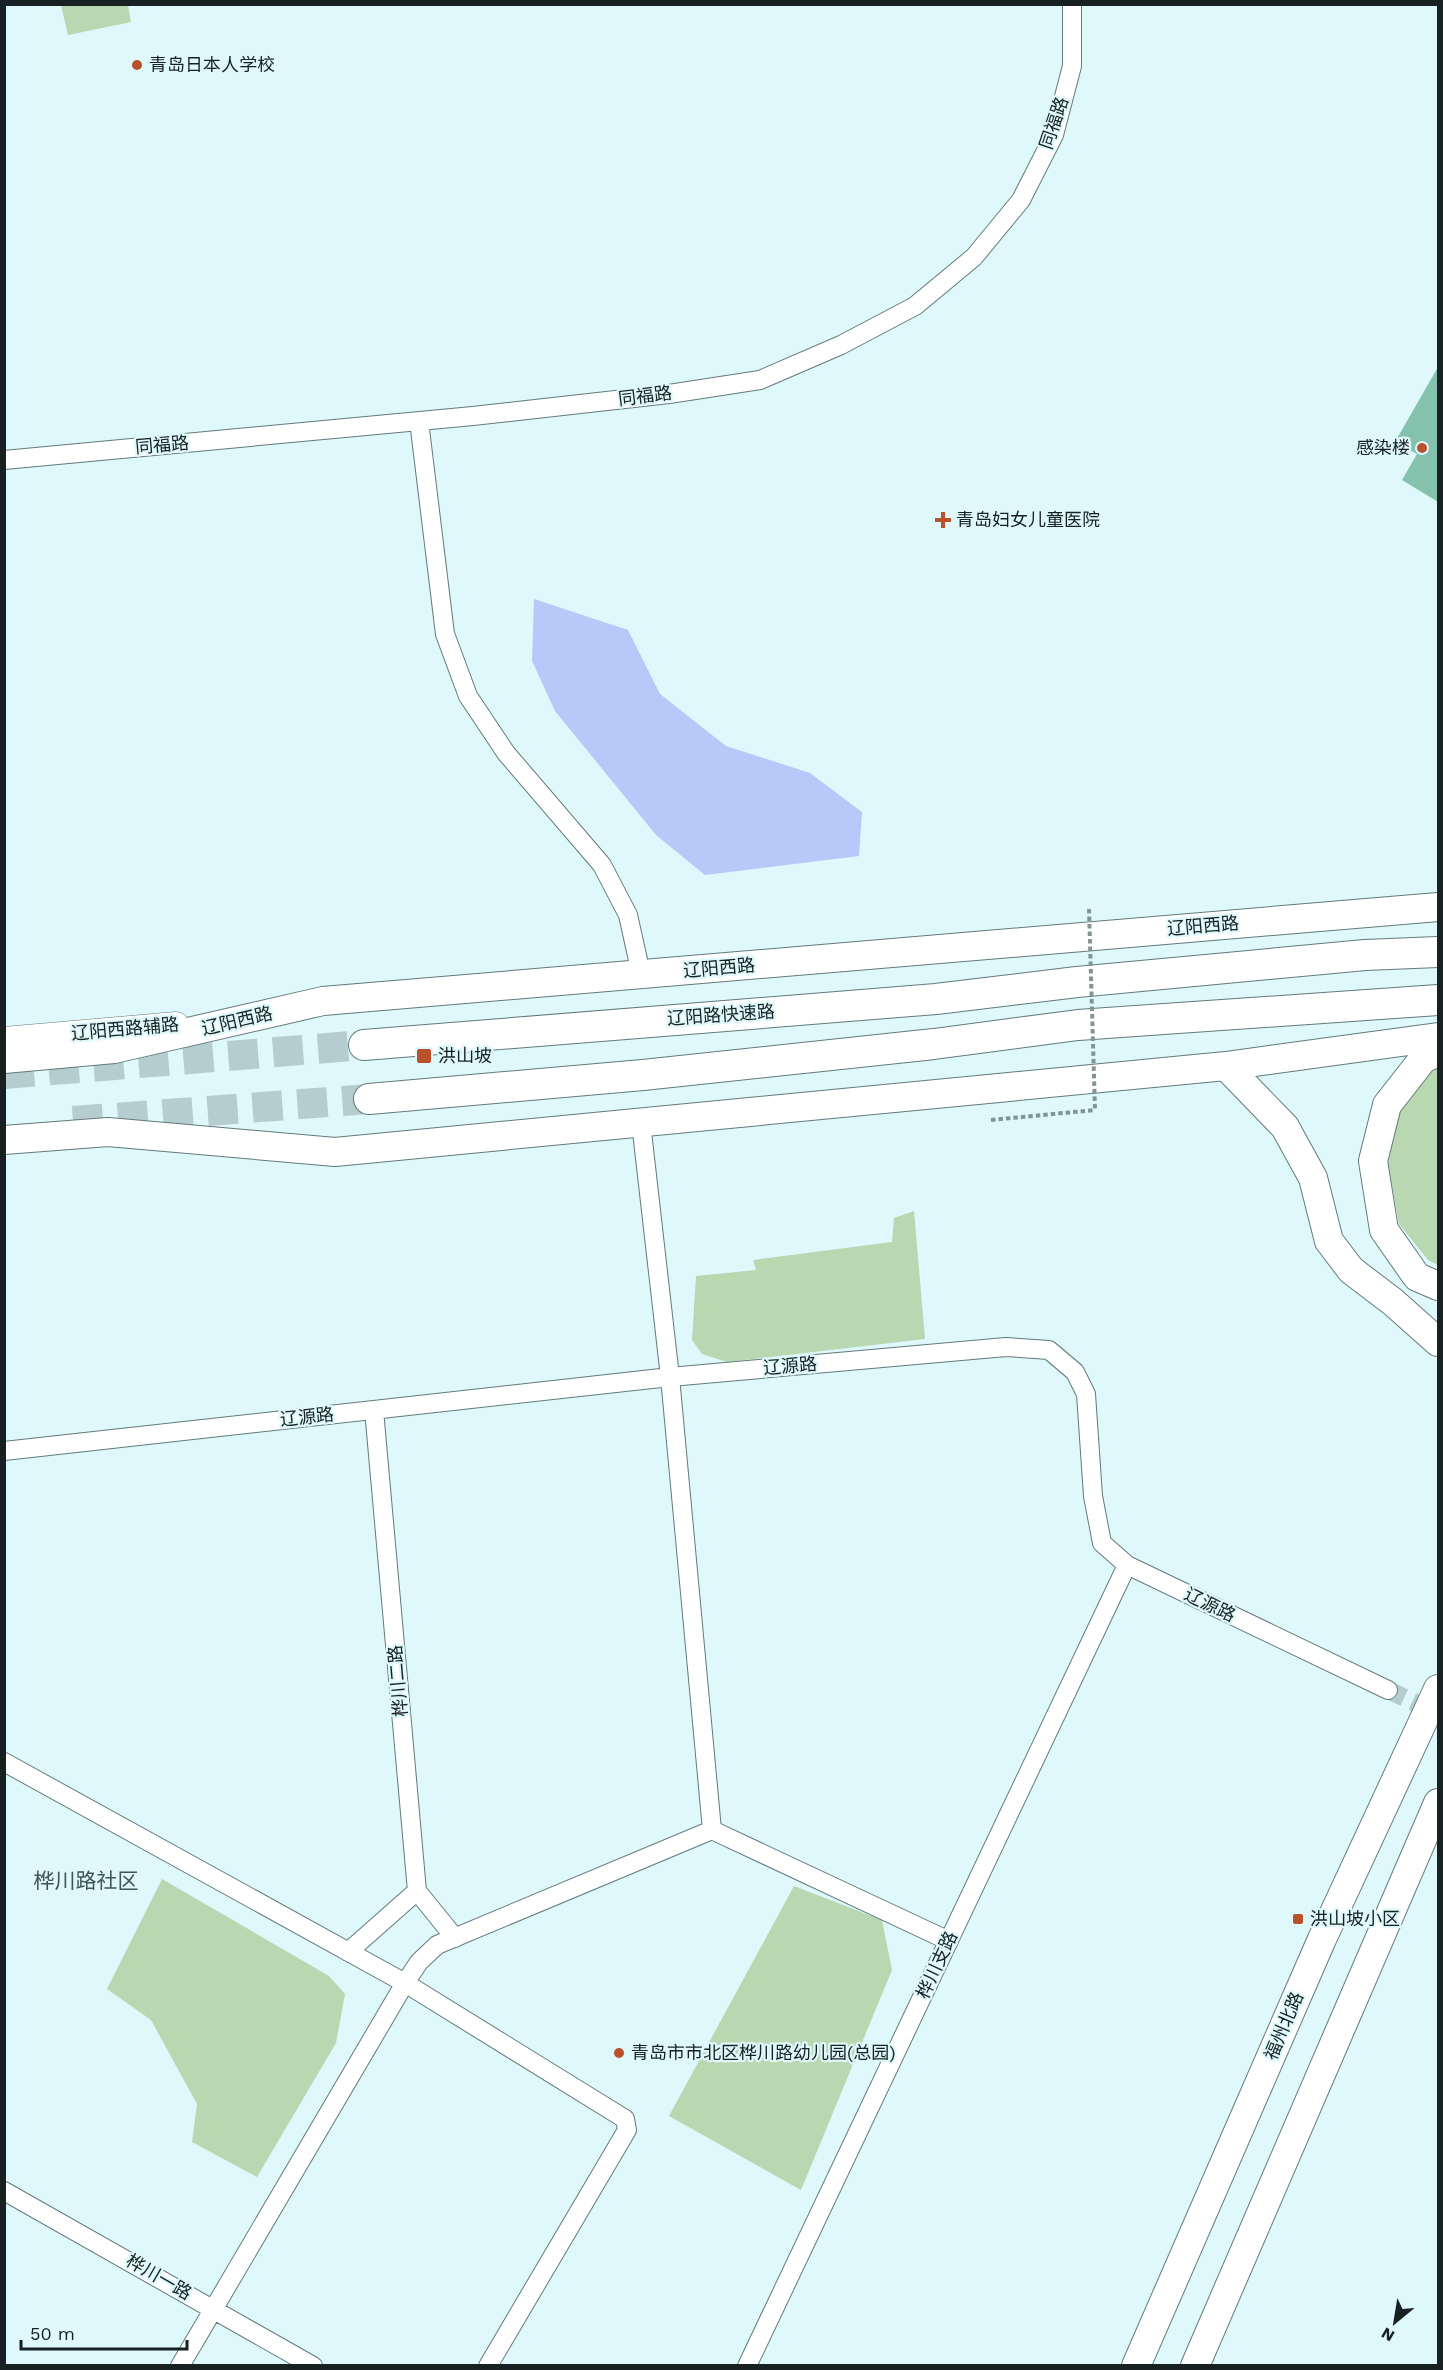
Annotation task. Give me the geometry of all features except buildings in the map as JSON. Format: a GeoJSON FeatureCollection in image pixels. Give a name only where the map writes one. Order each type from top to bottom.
{"type":"FeatureCollection","features":[{"type":"Feature","properties":{"kind":"highway","name":"辽阳路快速路"},"geometry":{"type":"LineString","coordinates":[[364,1045],[936,999],[1077,982],[1365,956],[1438,952]]}},
{"type":"Feature","properties":{"kind":"highway"},"geometry":{"type":"LineString","coordinates":[[369,1099],[678,1071],[1078,1026],[1438,1000]]}},
{"type":"Feature","properties":{"kind":"main road","name":"辽阳西路"},"geometry":{"type":"LineString","coordinates":[[4,1059],[114,1049],[322,1001],[1438,907]]}},
{"type":"Feature","properties":{"kind":"main road","name":"辽阳西路辅路"},"geometry":{"type":"LineString","coordinates":[[4,1040],[245,1019]]}},
{"type":"Feature","properties":{"kind":"main road"},"geometry":{"type":"LineString","coordinates":[[4,1140],[108,1132],[335,1152],[1226,1066],[1438,1037]]}},
{"type":"Feature","properties":{"kind":"main road"},"geometry":{"type":"LineString","coordinates":[[1438,1052],[1423,1059],[1387,1105],[1373,1161],[1384,1230],[1417,1277],[1438,1286]]}},
{"type":"Feature","properties":{"kind":"main road"},"geometry":{"type":"LineString","coordinates":[[1226,1066],[1285,1127],[1313,1178],[1329,1241],[1350,1270],[1393,1302],[1438,1342]]}},
{"type":"Feature","properties":{"kind":"main road","name":"福州北路"},"geometry":{"type":"LineString","coordinates":[[1136,2366],[1322,1938],[1438,1689]]}},
{"type":"Feature","properties":{"kind":"main road"},"geometry":{"type":"LineString","coordinates":[[1195,2366],[1438,1803]]}},
{"type":"Feature","properties":{"kind":"street","name":"同福路"},"geometry":{"type":"LineString","coordinates":[[4,460],[419,421],[669,394],[760,380],[841,345],[915,306],[974,257],[1021,200],[1057,124],[1072,66],[1072,4]]}},
{"type":"Feature","properties":{"kind":"street"},"geometry":{"type":"LineString","coordinates":[[419,421],[445,634],[468,696],[506,753],[602,866],[628,915],[638,960],[635,976]]}},
{"type":"Feature","properties":{"kind":"street"},"geometry":{"type":"LineString","coordinates":[[641,1123],[670,1377],[712,1830]]}},
{"type":"Feature","properties":{"kind":"street","name":"辽源路"},"geometry":{"type":"LineString","coordinates":[[4,1451],[670,1377],[1006,1347],[1049,1350],[1075,1372],[1086,1394],[1093,1496],[1102,1543],[1127,1564],[1388,1690]]}},
{"type":"Feature","properties":{"kind":"street","name":"桦川二路"},"geometry":{"type":"LineString","coordinates":[[374,1410],[417,1891]]}},
{"type":"Feature","properties":{"kind":"street","name":"桦川支路"},"geometry":{"type":"LineString","coordinates":[[747,2366],[1127,1564]]}},
{"type":"Feature","properties":{"kind":"street"},"geometry":{"type":"LineString","coordinates":[[4,1762],[405,1983],[625,2119],[627,2130],[488,2366]]}},
{"type":"Feature","properties":{"kind":"street"},"geometry":{"type":"LineString","coordinates":[[180,2366],[405,1983],[419,1962],[437,1945],[712,1830],[949,1941]]}},
{"type":"Feature","properties":{"kind":"street"},"geometry":{"type":"LineString","coordinates":[[348,1952],[417,1891],[454,1938]]}},
{"type":"Feature","properties":{"kind":"street","name":"桦川一路"},"geometry":{"type":"LineString","coordinates":[[4,2190],[313,2366]]}},
{"type":"Feature","properties":{"kind":"path"},"geometry":{"type":"LineString","coordinates":[[991,1120],[1095,1110],[1089,909]]}},
{"type":"Feature","properties":{"kind":"green space"},"geometry":{"type":"Polygon","coordinates":[[[61,5],[128,5],[131,22],[68,35],[61,5]]]}},
{"type":"Feature","properties":{"kind":"green space"},"geometry":{"type":"Polygon","coordinates":[[[1438,1066],[1438,1265],[1428,1260],[1399,1224],[1388,1164],[1398,1111],[1427,1071],[1438,1066]]]}},
{"type":"Feature","properties":{"kind":"green space"},"geometry":{"type":"Polygon","coordinates":[[[914,1211],[925,1339],[727,1362],[702,1354],[692,1340],[696,1276],[756,1270],[753,1260],[892,1242],[894,1218],[914,1211]]]}},
{"type":"Feature","properties":{"kind":"green space"},"geometry":{"type":"Polygon","coordinates":[[[162,1879],[329,1976],[345,1994],[336,2043],[257,2177],[192,2142],[197,2104],[151,2020],[107,1989],[162,1879]]]}},
{"type":"Feature","properties":{"kind":"green space"},"geometry":{"type":"Polygon","coordinates":[[[794,1886],[882,1920],[892,1970],[801,2190],[669,2116],[794,1886]]]}},
{"type":"Feature","properties":{"kind":"water"},"geometry":{"type":"Polygon","coordinates":[[[534,599],[628,630],[660,694],[726,746],[810,773],[862,812],[859,856],[705,875],[656,835],[555,711],[532,661],[534,599]]]}},
{"type":"Feature","properties":{"kind":"tunnel"},"geometry":{"type":"LineString","coordinates":[[4,1074],[364,1045]]}},
{"type":"Feature","properties":{"kind":"tunnel"},"geometry":{"type":"LineString","coordinates":[[73,1121],[369,1099]]}},
{"type":"Feature","properties":{"kind":"tunnel"},"geometry":{"type":"LineString","coordinates":[[1388,1690],[1437,1713]]}},
{"type":"Feature","properties":{"kind":"place","name":"青岛日本人学校"},"geometry":{"type":"Point","coordinates":[137,65]}},
{"type":"Feature","properties":{"kind":"place","name":"感染楼"},"geometry":{"type":"Point","coordinates":[1422,448]}},
{"type":"Feature","properties":{"kind":"place","name":"青岛妇女儿童医院"},"geometry":{"type":"Point","coordinates":[943,520]}},
{"type":"Feature","properties":{"kind":"place","name":"洪山坡"},"geometry":{"type":"Point","coordinates":[424,1056]}},
{"type":"Feature","properties":{"kind":"place","name":"洪山坡小区"},"geometry":{"type":"Point","coordinates":[1298,1919]}},
{"type":"Feature","properties":{"kind":"place","name":"青岛市市北区桦川路幼儿园(总园)"},"geometry":{"type":"Point","coordinates":[619,2053]}},
{"type":"Feature","properties":{"kind":"district","name":"桦川路社区"},"geometry":{"type":"Point","coordinates":[86,1881]}}]}
